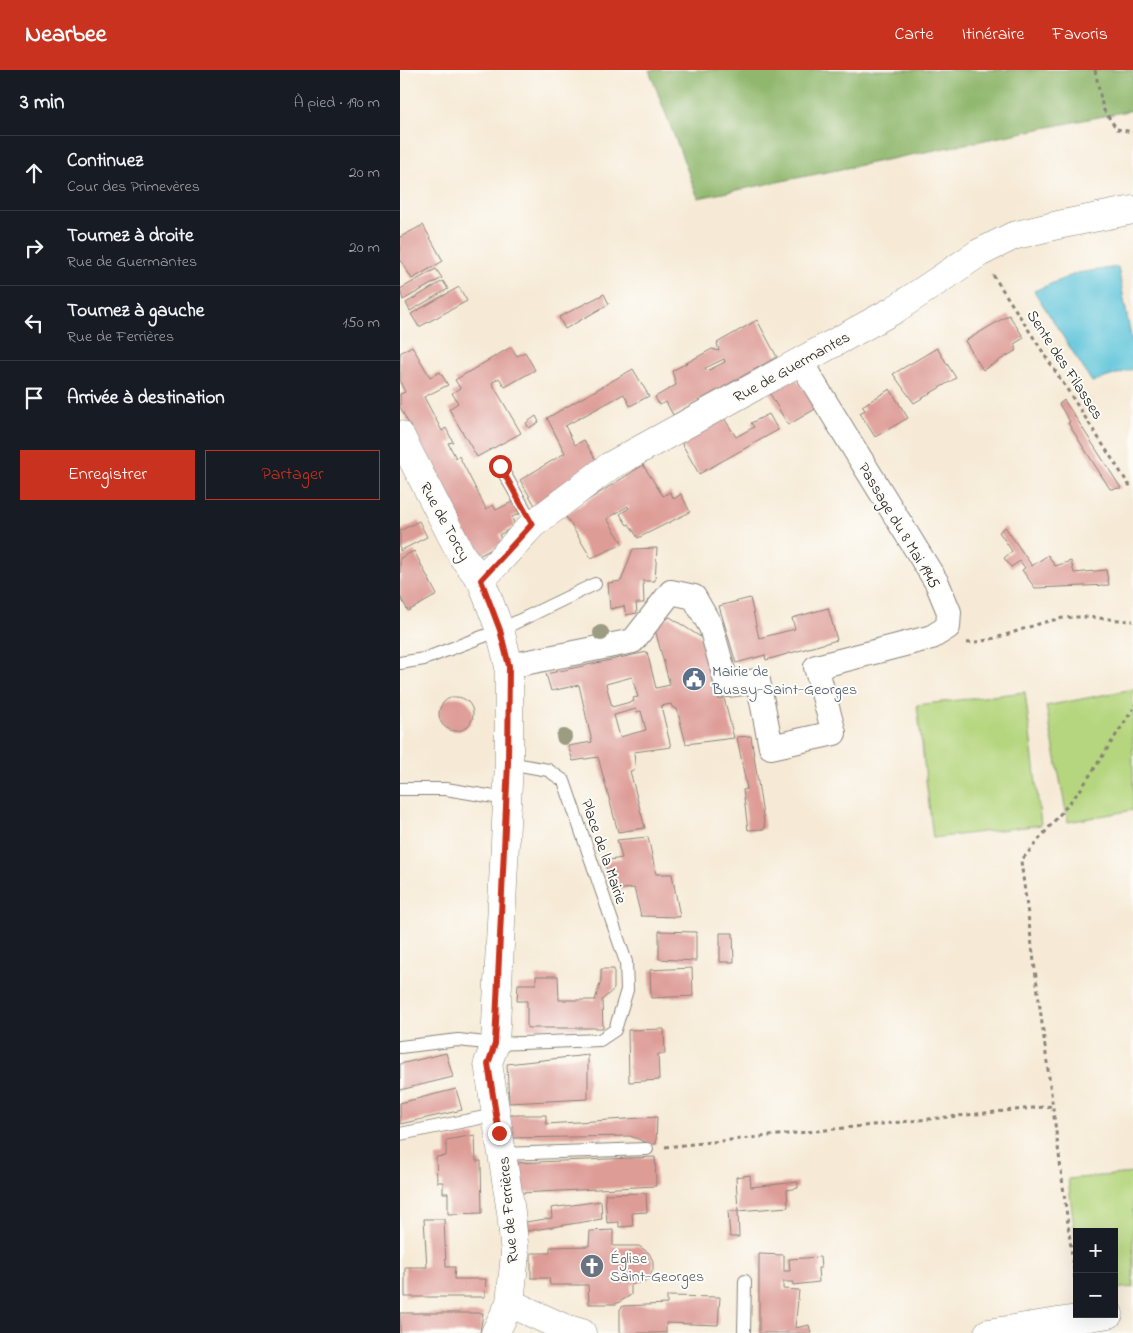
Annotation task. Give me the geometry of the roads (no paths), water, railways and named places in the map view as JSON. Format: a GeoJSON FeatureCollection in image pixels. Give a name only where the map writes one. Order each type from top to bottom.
{"type":"FeatureCollection","features":[{"type":"Feature","properties":{"kind":"street","name":"Rue de Guermantes"},"geometry":{"type":"LineString","coordinates":[[481,580],[532,524],[610,466],[894,310],[979,253],[1014,236],[1133,210]]}},
{"type":"Feature","properties":{"kind":"street","name":"Passage du 8 Mai 1945"},"geometry":{"type":"LineString","coordinates":[[509,666],[633,641],[671,592],[694,597],[711,627],[727,686],[758,681],[771,747],[834,732],[816,667],[932,637],[948,627],[949,612],[937,583],[800,361]]}},
{"type":"Feature","properties":{"kind":"street","name":"Rue de Torcy"},"geometry":{"type":"LineString","coordinates":[[400,435],[462,556],[481,580]]}},
{"type":"Feature","properties":{"kind":"street","name":"Rue de Ferrières"},"geometry":{"type":"LineString","coordinates":[[481,580],[500,630],[509,666],[508,763],[495,1044],[488,1064],[515,1254],[510,1303],[495,1333]]}},
{"type":"Feature","properties":{"kind":"street"},"geometry":{"type":"LineString","coordinates":[[510,1303],[564,1328],[582,1333]]}},
{"type":"Feature","properties":{"kind":"street"},"geometry":{"type":"LineString","coordinates":[[1118,1313],[1133,1312]]}},
{"type":"Feature","properties":{"kind":"street"},"geometry":{"type":"LineString","coordinates":[[988,1333],[1084,1318]]}},
{"type":"Feature","properties":{"kind":"lane"},"geometry":{"type":"LineString","coordinates":[[500,466],[532,524]]}},
{"type":"Feature","properties":{"kind":"lane"},"geometry":{"type":"LineString","coordinates":[[400,663],[424,659],[500,630],[595,584]]}},
{"type":"Feature","properties":{"kind":"lane","name":"Place de la Mairie"},"geometry":{"type":"LineString","coordinates":[[400,1047],[458,1040],[495,1044],[600,1040],[615,1030],[627,990],[626,962],[564,781],[548,770],[508,763]]}},
{"type":"Feature","properties":{"kind":"lane"},"geometry":{"type":"LineString","coordinates":[[400,789],[446,790],[506,798]]}},
{"type":"Feature","properties":{"kind":"lane"},"geometry":{"type":"LineString","coordinates":[[400,1134],[495,1115]]}},
{"type":"Feature","properties":{"kind":"lane"},"geometry":{"type":"LineString","coordinates":[[502,1154],[647,1149]]}},
{"type":"Feature","properties":{"kind":"lane"},"geometry":{"type":"LineString","coordinates":[[744,1333],[745,1281]]}},
{"type":"Feature","properties":{"kind":"water"},"geometry":{"type":"Polygon","coordinates":[[[1118,267],[1133,348],[1133,369],[1092,382],[1034,291],[1077,273],[1118,267]]]}},
{"type":"Feature","properties":{"kind":"place","name":"Mairie de Bussy-Saint-Georges"},"geometry":{"type":"Point","coordinates":[694,679]}},
{"type":"Feature","properties":{"kind":"place","name":"Église Saint-Georges"},"geometry":{"type":"Point","coordinates":[592,1266]}}]}
